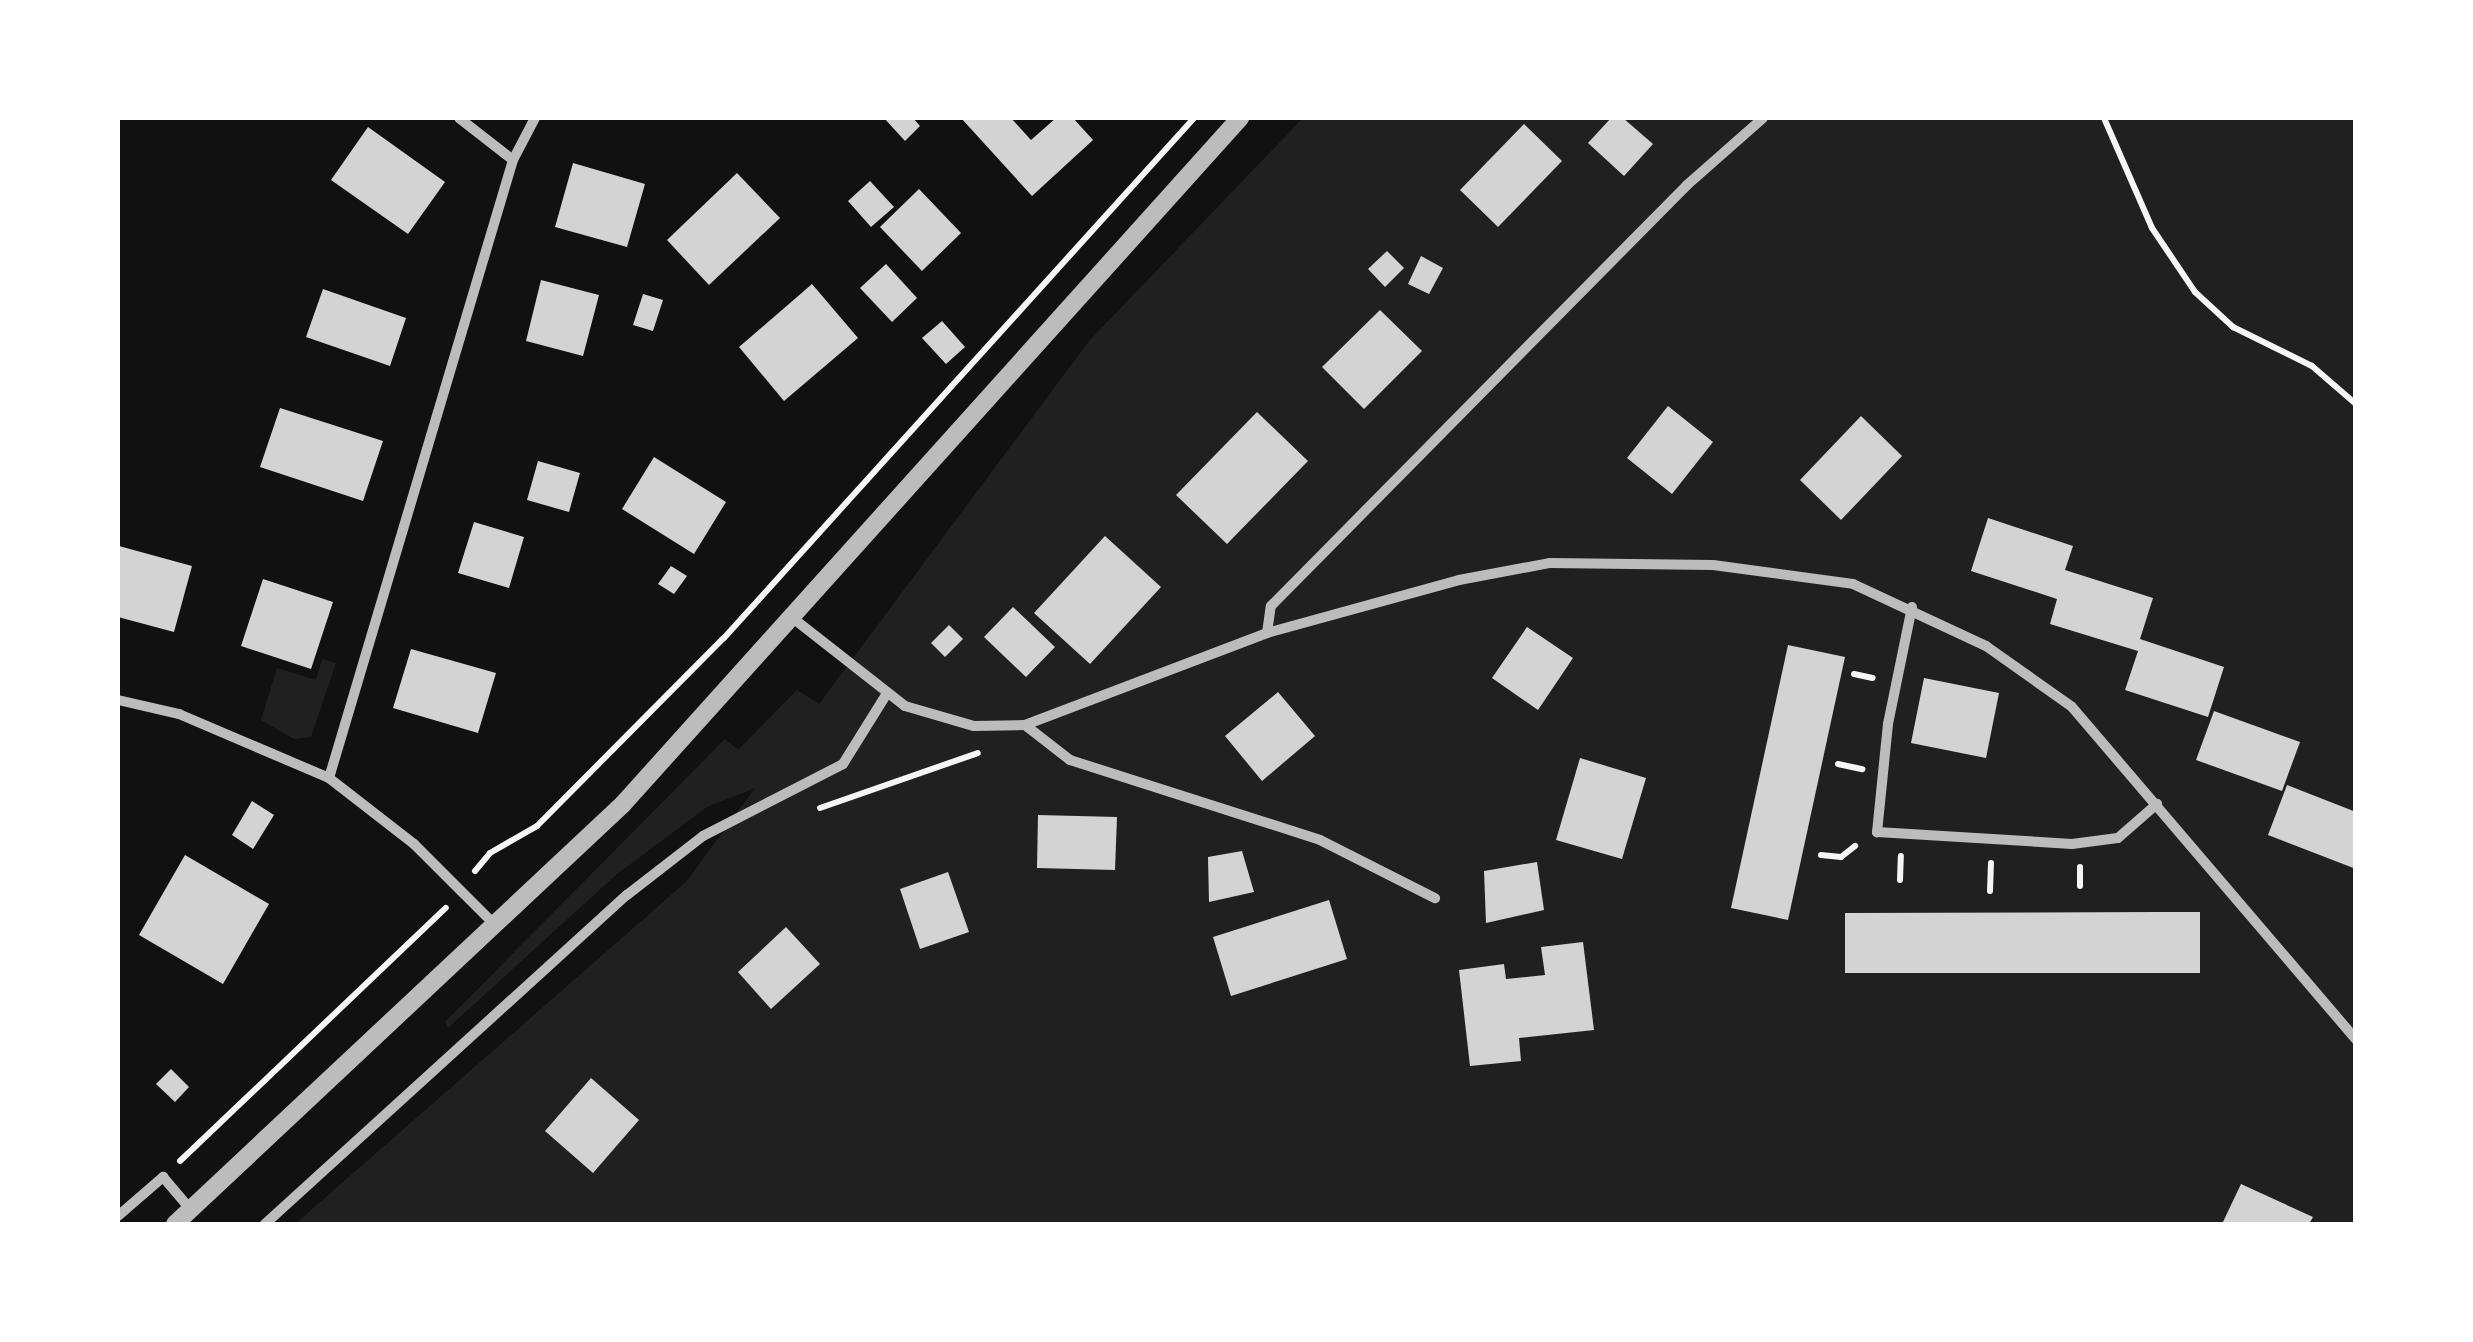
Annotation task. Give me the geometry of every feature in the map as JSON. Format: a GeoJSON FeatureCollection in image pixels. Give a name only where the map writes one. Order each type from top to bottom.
{"type":"FeatureCollection","features":[{"type":"Feature","properties":{"kind":"street"},"geometry":{"type":"LineString","coordinates":[[459,118],[513,160]]}},
{"type":"Feature","properties":{"kind":"street"},"geometry":{"type":"LineString","coordinates":[[329,778],[513,160],[534,118]]}},
{"type":"Feature","properties":{"kind":"street"},"geometry":{"type":"LineString","coordinates":[[175,1224],[623,804],[794,619],[1240,118]]}},
{"type":"Feature","properties":{"kind":"street"},"geometry":{"type":"LineString","coordinates":[[1267,634],[1271,606],[1688,184],[1763,118]]}},
{"type":"Feature","properties":{"kind":"street"},"geometry":{"type":"LineString","coordinates":[[794,619],[886,695],[974,726],[1025,725],[1267,634],[1459,580],[1604,560],[1786,572],[1853,584],[1912,608],[1986,646],[2072,707],[2356,1040]]}},
{"type":"Feature","properties":{"kind":"street"},"geometry":{"type":"LineString","coordinates":[[1912,608],[1888,724],[1877,830],[1889,837],[2072,844],[2118,838],[2157,804]]}},
{"type":"Feature","properties":{"kind":"street"},"geometry":{"type":"LineString","coordinates":[[265,1224],[627,894],[703,836],[843,764],[886,695]]}},
{"type":"Feature","properties":{"kind":"street"},"geometry":{"type":"LineString","coordinates":[[118,700],[179,714],[329,778],[460,889],[496,926]]}},
{"type":"Feature","properties":{"kind":"street"},"geometry":{"type":"LineString","coordinates":[[1025,725],[1070,760],[1320,840],[1434,898]]}},
{"type":"Feature","properties":{"kind":"street"},"geometry":{"type":"LineString","coordinates":[[118,1216],[163,1177],[191,1210]]}},
{"type":"Feature","properties":{"kind":"path"},"geometry":{"type":"LineString","coordinates":[[163,1177],[383,974],[490,853],[537,826],[724,638],[1194,118]]}},
{"type":"Feature","properties":{"kind":"path"},"geometry":{"type":"LineString","coordinates":[[2104,118],[2152,228],[2196,292],[2234,326],[2312,366],[2356,404]]}},
{"type":"Feature","properties":{"kind":"path"},"geometry":{"type":"LineString","coordinates":[[801,815],[997,747],[1025,725]]}},
{"type":"Feature","properties":{"kind":"path"},"geometry":{"type":"LineString","coordinates":[[1821,855],[1841,857],[1877,830]]}},
{"type":"Feature","properties":{"kind":"shaded area"},"geometry":{"type":"Polygon","coordinates":[[[1303,118],[2355,118],[2355,1224],[295,1224],[686,882],[755,788],[707,807],[617,874],[448,1028],[445,1022],[725,739],[738,750],[797,690],[819,704],[1089,341],[1303,118]]]}},
{"type":"Feature","properties":{"kind":"shaded area"},"geometry":{"type":"Polygon","coordinates":[[[322,659],[336,663],[311,737],[294,739],[261,720],[277,668],[316,680],[322,659]]]}},
{"type":"Feature","properties":{"kind":"building"},"geometry":{"type":"Polygon","coordinates":[[[884,118],[913,118],[920,126],[905,141],[884,118]]]}},
{"type":"Feature","properties":{"kind":"building"},"geometry":{"type":"Polygon","coordinates":[[[961,118],[1011,118],[1031,140],[1056,118],[1073,118],[1093,140],[1032,196],[961,118]]]}},
{"type":"Feature","properties":{"kind":"building"},"geometry":{"type":"Polygon","coordinates":[[[1611,118],[1623,118],[1653,144],[1624,176],[1588,143],[1611,118]]]}},
{"type":"Feature","properties":{"kind":"building"},"geometry":{"type":"Polygon","coordinates":[[[1524,124],[1562,161],[1498,227],[1460,190],[1524,124]]]}},
{"type":"Feature","properties":{"kind":"building"},"geometry":{"type":"Polygon","coordinates":[[[368,127],[445,182],[408,234],[331,180],[368,127]]]}},
{"type":"Feature","properties":{"kind":"building"},"geometry":{"type":"Polygon","coordinates":[[[573,163],[645,184],[627,247],[555,227],[573,163]]]}},
{"type":"Feature","properties":{"kind":"building"},"geometry":{"type":"Polygon","coordinates":[[[737,173],[780,218],[709,285],[667,240],[737,173]]]}},
{"type":"Feature","properties":{"kind":"building"},"geometry":{"type":"Polygon","coordinates":[[[870,181],[894,207],[871,227],[848,201],[870,181]]]}},
{"type":"Feature","properties":{"kind":"building"},"geometry":{"type":"Polygon","coordinates":[[[919,189],[961,233],[922,271],[880,227],[919,189]]]}},
{"type":"Feature","properties":{"kind":"building"},"geometry":{"type":"Polygon","coordinates":[[[1387,251],[1404,268],[1385,287],[1368,269],[1387,251]]]}},
{"type":"Feature","properties":{"kind":"building"},"geometry":{"type":"Polygon","coordinates":[[[1421,256],[1443,268],[1429,294],[1408,284],[1421,256]]]}},
{"type":"Feature","properties":{"kind":"building"},"geometry":{"type":"Polygon","coordinates":[[[886,264],[917,298],[892,322],[860,288],[886,264]]]}},
{"type":"Feature","properties":{"kind":"building"},"geometry":{"type":"Polygon","coordinates":[[[541,280],[599,295],[583,356],[526,341],[541,280]]]}},
{"type":"Feature","properties":{"kind":"building"},"geometry":{"type":"Polygon","coordinates":[[[812,284],[858,338],[784,401],[739,347],[812,284]]]}},
{"type":"Feature","properties":{"kind":"building"},"geometry":{"type":"Polygon","coordinates":[[[323,289],[406,318],[390,366],[306,337],[323,289]]]}},
{"type":"Feature","properties":{"kind":"building"},"geometry":{"type":"Polygon","coordinates":[[[643,294],[663,300],[653,331],[633,325],[643,294]]]}},
{"type":"Feature","properties":{"kind":"building"},"geometry":{"type":"Polygon","coordinates":[[[1380,310],[1422,351],[1364,409],[1322,367],[1380,310]]]}},
{"type":"Feature","properties":{"kind":"building"},"geometry":{"type":"Polygon","coordinates":[[[942,321],[965,347],[946,364],[922,338],[942,321]]]}},
{"type":"Feature","properties":{"kind":"building"},"geometry":{"type":"Polygon","coordinates":[[[1668,406],[1713,442],[1672,494],[1627,458],[1668,406]]]}},
{"type":"Feature","properties":{"kind":"building"},"geometry":{"type":"Polygon","coordinates":[[[280,408],[383,441],[363,501],[260,467],[280,408]]]}},
{"type":"Feature","properties":{"kind":"building"},"geometry":{"type":"Polygon","coordinates":[[[1257,412],[1308,461],[1227,544],[1176,495],[1257,412]]]}},
{"type":"Feature","properties":{"kind":"building"},"geometry":{"type":"Polygon","coordinates":[[[1861,416],[1902,456],[1841,520],[1800,480],[1861,416]]]}},
{"type":"Feature","properties":{"kind":"building"},"geometry":{"type":"Polygon","coordinates":[[[654,457],[726,502],[694,554],[622,509],[654,457]]]}},
{"type":"Feature","properties":{"kind":"building"},"geometry":{"type":"Polygon","coordinates":[[[538,461],[580,473],[569,512],[527,500],[538,461]]]}},
{"type":"Feature","properties":{"kind":"building"},"geometry":{"type":"Polygon","coordinates":[[[1988,518],[2073,546],[2065,570],[2153,598],[2140,639],[2224,667],[2208,717],[2125,690],[2138,651],[2050,624],[2057,599],[1971,571],[1988,518]]]}},
{"type":"Feature","properties":{"kind":"building"},"geometry":{"type":"Polygon","coordinates":[[[474,522],[524,537],[509,588],[458,573],[474,522]]]}},
{"type":"Feature","properties":{"kind":"building"},"geometry":{"type":"Polygon","coordinates":[[[1105,536],[1161,587],[1090,664],[1034,613],[1105,536]]]}},
{"type":"Feature","properties":{"kind":"building"},"geometry":{"type":"Polygon","coordinates":[[[119,546],[192,566],[174,632],[118,617],[119,546]]]}},
{"type":"Feature","properties":{"kind":"building"},"geometry":{"type":"Polygon","coordinates":[[[671,566],[687,576],[674,594],[658,584],[671,566]]]}},
{"type":"Feature","properties":{"kind":"building"},"geometry":{"type":"Polygon","coordinates":[[[263,579],[333,602],[311,669],[241,646],[263,579]]]}},
{"type":"Feature","properties":{"kind":"building"},"geometry":{"type":"Polygon","coordinates":[[[1013,607],[1055,647],[1026,677],[984,637],[1013,607]]]}},
{"type":"Feature","properties":{"kind":"building"},"geometry":{"type":"Polygon","coordinates":[[[949,625],[963,639],[945,657],[931,643],[949,625]]]}},
{"type":"Feature","properties":{"kind":"building"},"geometry":{"type":"Polygon","coordinates":[[[1527,627],[1573,658],[1538,710],[1492,678],[1527,627]]]}},
{"type":"Feature","properties":{"kind":"building"},"geometry":{"type":"Polygon","coordinates":[[[1788,645],[1845,657],[1788,920],[1731,908],[1788,645]]]}},
{"type":"Feature","properties":{"kind":"building"},"geometry":{"type":"Polygon","coordinates":[[[411,649],[496,673],[478,733],[393,708],[411,649]]]}},
{"type":"Feature","properties":{"kind":"building"},"geometry":{"type":"Polygon","coordinates":[[[1924,678],[1999,693],[1986,758],[1911,743],[1924,678]]]}},
{"type":"Feature","properties":{"kind":"building"},"geometry":{"type":"Polygon","coordinates":[[[1278,692],[1315,736],[1262,781],[1225,736],[1278,692]]]}},
{"type":"Feature","properties":{"kind":"building"},"geometry":{"type":"Polygon","coordinates":[[[2214,711],[2300,742],[2282,791],[2196,760],[2214,711]]]}},
{"type":"Feature","properties":{"kind":"building"},"geometry":{"type":"Polygon","coordinates":[[[1580,758],[1646,778],[1622,859],[1556,840],[1580,758]]]}},
{"type":"Feature","properties":{"kind":"building"},"geometry":{"type":"Polygon","coordinates":[[[2287,785],[2356,812],[2356,869],[2268,835],[2287,785]]]}},
{"type":"Feature","properties":{"kind":"building"},"geometry":{"type":"Polygon","coordinates":[[[252,801],[274,815],[253,849],[232,835],[252,801]]]}},
{"type":"Feature","properties":{"kind":"building"},"geometry":{"type":"Polygon","coordinates":[[[1038,815],[1117,817],[1115,870],[1037,868],[1038,815]]]}},
{"type":"Feature","properties":{"kind":"building"},"geometry":{"type":"Polygon","coordinates":[[[1242,851],[1254,892],[1209,902],[1208,857],[1242,851]]]}},
{"type":"Feature","properties":{"kind":"building"},"geometry":{"type":"Polygon","coordinates":[[[185,855],[269,904],[223,984],[139,935],[185,855]]]}},
{"type":"Feature","properties":{"kind":"building"},"geometry":{"type":"Polygon","coordinates":[[[1537,862],[1544,910],[1486,923],[1484,871],[1537,862]]]}},
{"type":"Feature","properties":{"kind":"building"},"geometry":{"type":"Polygon","coordinates":[[[948,872],[969,932],[920,949],[900,889],[948,872]]]}},
{"type":"Feature","properties":{"kind":"building"},"geometry":{"type":"Polygon","coordinates":[[[1329,900],[1347,959],[1231,996],[1213,937],[1329,900]]]}},
{"type":"Feature","properties":{"kind":"building"},"geometry":{"type":"Polygon","coordinates":[[[2200,912],[2200,973],[1845,973],[1845,913],[2200,912]]]}},
{"type":"Feature","properties":{"kind":"building"},"geometry":{"type":"Polygon","coordinates":[[[786,927],[820,964],[771,1009],[738,972],[786,927]]]}},
{"type":"Feature","properties":{"kind":"building"},"geometry":{"type":"Polygon","coordinates":[[[1583,942],[1594,1030],[1519,1038],[1521,1061],[1470,1066],[1459,970],[1504,964],[1506,979],[1545,975],[1541,947],[1583,942]]]}},
{"type":"Feature","properties":{"kind":"building"},"geometry":{"type":"Polygon","coordinates":[[[171,1069],[189,1087],[175,1102],[156,1084],[171,1069]]]}},
{"type":"Feature","properties":{"kind":"building"},"geometry":{"type":"Polygon","coordinates":[[[591,1078],[639,1120],[593,1173],[545,1131],[591,1078]]]}},
{"type":"Feature","properties":{"kind":"building"},"geometry":{"type":"Polygon","coordinates":[[[2241,1184],[2313,1217],[2309,1224],[2222,1224],[2241,1184]]]}}]}
